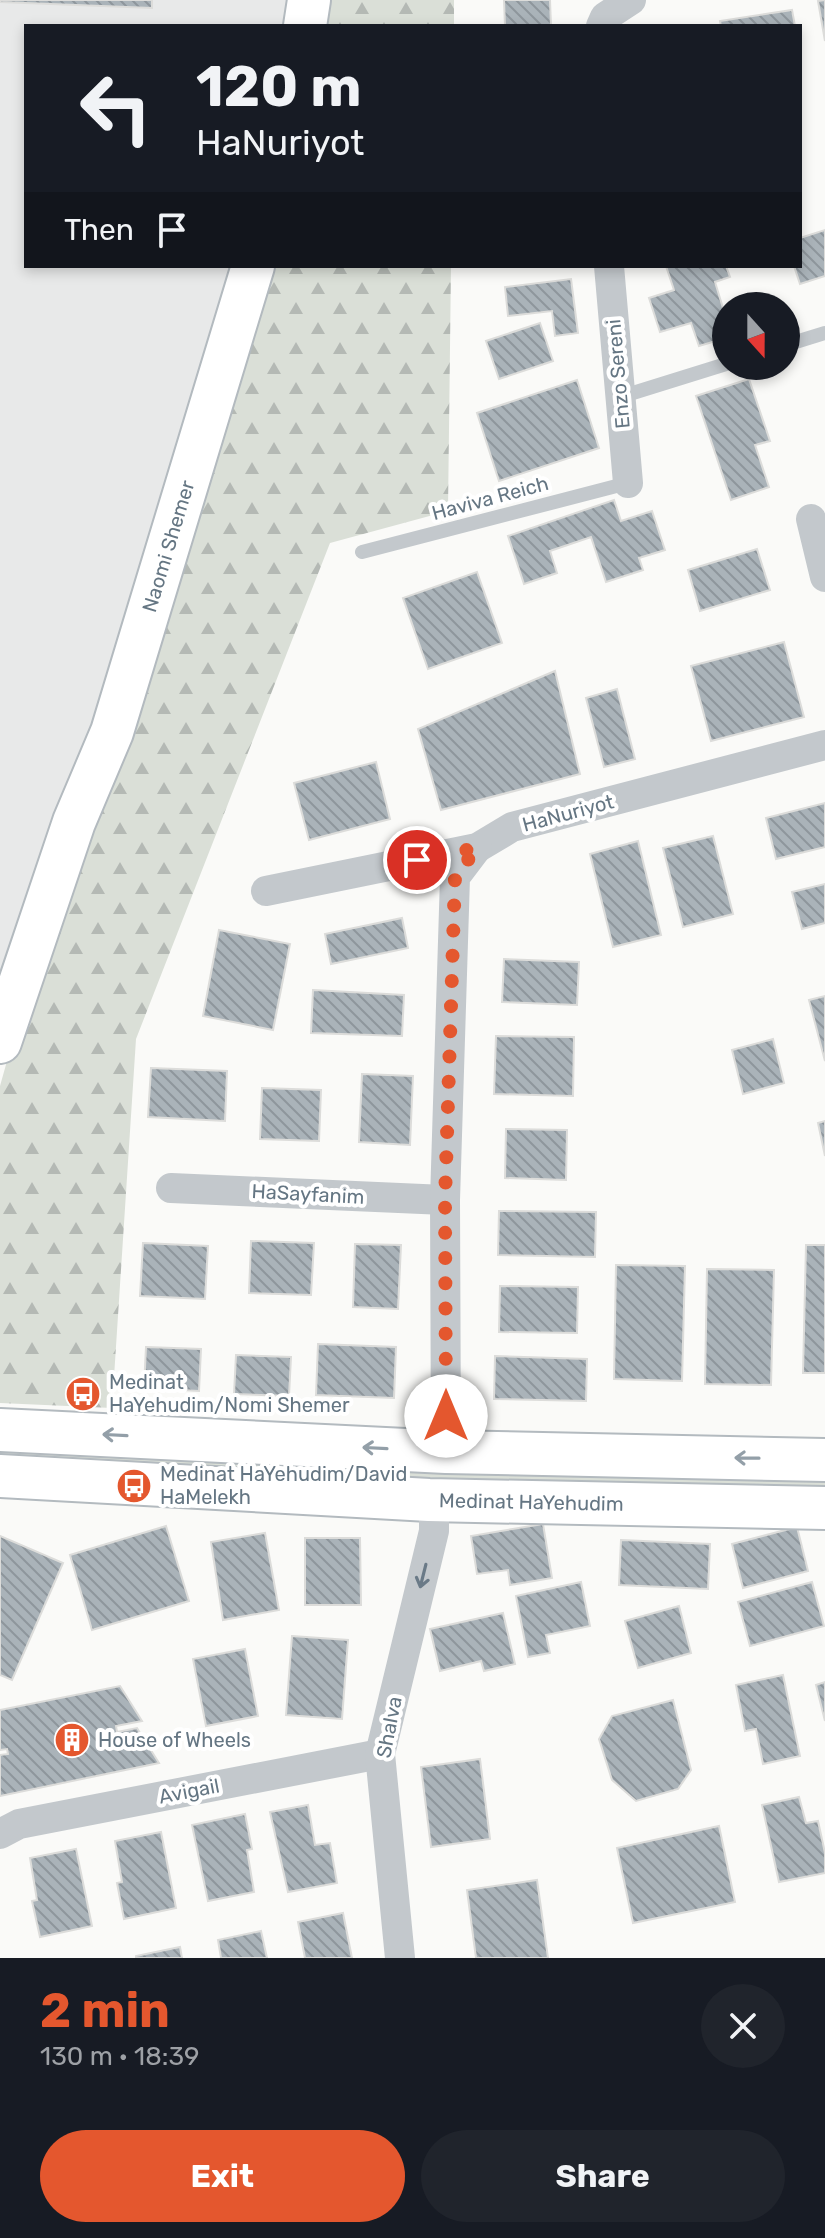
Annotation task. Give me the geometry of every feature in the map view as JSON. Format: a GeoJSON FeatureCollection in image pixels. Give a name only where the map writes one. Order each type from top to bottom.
{"type":"FeatureCollection","features":[{"type":"Feature","properties":{"kind":"street"},"geometry":{"type":"LineString","coordinates":[[287,24],[291,0]]}},
{"type":"Feature","properties":{"kind":"street"},"geometry":{"type":"LineString","coordinates":[[305,24],[309,0]]}},
{"type":"Feature","properties":{"kind":"street"},"geometry":{"type":"LineString","coordinates":[[602,24],[605,17],[631,0]]}},
{"type":"Feature","properties":{"kind":"street","name":"Naomi Shemer"},"geometry":{"type":"LineString","coordinates":[[0,1042],[74,822],[100,723],[234,268]]}},
{"type":"Feature","properties":{"kind":"street","name":"Naomi Shemer"},"geometry":{"type":"LineString","coordinates":[[74,822],[112,732],[252,268]]}},
{"type":"Feature","properties":{"kind":"street","name":"Enzo Sereni"},"geometry":{"type":"LineString","coordinates":[[609,268],[628,483]]}},
{"type":"Feature","properties":{"kind":"street"},"geometry":{"type":"LineString","coordinates":[[811,519],[825,577]]}},
{"type":"Feature","properties":{"kind":"street","name":"HaNuriyot"},"geometry":{"type":"LineString","coordinates":[[266,891],[477,848],[512,827],[825,745]]}},
{"type":"Feature","properties":{"kind":"street"},"geometry":{"type":"LineString","coordinates":[[446,1452],[445,1200],[455,877],[477,848]]}},
{"type":"Feature","properties":{"kind":"street","name":"HaSayfanim"},"geometry":{"type":"LineString","coordinates":[[171,1188],[445,1200]]}},
{"type":"Feature","properties":{"kind":"street"},"geometry":{"type":"LineString","coordinates":[[0,1430],[446,1452],[825,1460]]}},
{"type":"Feature","properties":{"kind":"street","name":"Medinat HaYehudim"},"geometry":{"type":"LineString","coordinates":[[0,1476],[429,1500],[825,1508]]}},
{"type":"Feature","properties":{"kind":"street","name":"Shalva"},"geometry":{"type":"LineString","coordinates":[[400,1958],[380,1754],[434,1531],[429,1500]]}},
{"type":"Feature","properties":{"kind":"street","name":"Avigail"},"geometry":{"type":"LineString","coordinates":[[0,1834],[19,1824],[380,1754]]}},
{"type":"Feature","properties":{"kind":"lane"},"geometry":{"type":"LineString","coordinates":[[800,341],[825,333]]}},
{"type":"Feature","properties":{"kind":"lane"},"geometry":{"type":"LineString","coordinates":[[620,397],[712,368]]}},
{"type":"Feature","properties":{"kind":"lane","name":"Haviva Reich"},"geometry":{"type":"LineString","coordinates":[[362,552],[628,483]]}},
{"type":"Feature","properties":{"kind":"shaded area"},"geometry":{"type":"Polygon","coordinates":[[[0,0],[309,0],[305,24],[24,24],[24,268],[252,268],[0,1042],[0,0]]]}},
{"type":"Feature","properties":{"kind":"green space"},"geometry":{"type":"Polygon","coordinates":[[[320,0],[454,0],[454,24],[315,24],[320,0]]]}},
{"type":"Feature","properties":{"kind":"green space"},"geometry":{"type":"Polygon","coordinates":[[[255,268],[451,268],[448,511],[330,543],[136,1039],[112,1408],[0,1403],[0,1086],[74,822],[255,268]]]}},
{"type":"Feature","properties":{"kind":"green space"},"geometry":{"type":"Polygon","coordinates":[[[0,1444],[825,1482],[825,1493],[0,1461],[0,1444]]]}},
{"type":"Feature","properties":{"kind":"building"},"geometry":{"type":"Polygon","coordinates":[[[152,0],[152,8],[0,2],[152,0]]]}},
{"type":"Feature","properties":{"kind":"building"},"geometry":{"type":"Polygon","coordinates":[[[504,0],[550,0],[551,24],[505,24],[504,0]]]}},
{"type":"Feature","properties":{"kind":"building"},"geometry":{"type":"Polygon","coordinates":[[[825,0],[825,41],[818,1],[825,0]]]}},
{"type":"Feature","properties":{"kind":"building"},"geometry":{"type":"Polygon","coordinates":[[[792,10],[795,24],[721,24],[720,21],[792,10]]]}},
{"type":"Feature","properties":{"kind":"building"},"geometry":{"type":"Polygon","coordinates":[[[825,230],[825,276],[800,284],[795,268],[802,268],[802,237],[825,230]]]}},
{"type":"Feature","properties":{"kind":"building"},"geometry":{"type":"Polygon","coordinates":[[[667,268],[727,268],[730,277],[715,282],[718,292],[712,292],[712,342],[699,346],[691,323],[660,332],[649,298],[674,290],[667,268]]]}},
{"type":"Feature","properties":{"kind":"building"},"geometry":{"type":"Polygon","coordinates":[[[571,279],[578,333],[555,336],[552,311],[508,316],[505,287],[571,279]]]}},
{"type":"Feature","properties":{"kind":"building"},"geometry":{"type":"Polygon","coordinates":[[[540,323],[553,361],[499,379],[486,341],[540,323]]]}},
{"type":"Feature","properties":{"kind":"building"},"geometry":{"type":"Polygon","coordinates":[[[577,380],[599,448],[499,481],[477,413],[577,380]]]}},
{"type":"Feature","properties":{"kind":"building"},"geometry":{"type":"Polygon","coordinates":[[[749,380],[770,441],[755,445],[769,487],[731,500],[696,396],[749,380]]]}},
{"type":"Feature","properties":{"kind":"building"},"geometry":{"type":"Polygon","coordinates":[[[614,500],[621,521],[652,511],[665,550],[639,558],[643,570],[606,582],[591,537],[550,551],[557,573],[524,584],[508,536],[614,500]]]}},
{"type":"Feature","properties":{"kind":"building"},"geometry":{"type":"Polygon","coordinates":[[[757,549],[770,590],[700,611],[688,570],[757,549]]]}},
{"type":"Feature","properties":{"kind":"building"},"geometry":{"type":"Polygon","coordinates":[[[477,572],[502,643],[428,669],[403,598],[477,572]]]}},
{"type":"Feature","properties":{"kind":"building"},"geometry":{"type":"Polygon","coordinates":[[[784,642],[804,717],[711,741],[691,666],[784,642]]]}},
{"type":"Feature","properties":{"kind":"building"},"geometry":{"type":"Polygon","coordinates":[[[555,671],[580,774],[441,810],[418,729],[555,671]]]}},
{"type":"Feature","properties":{"kind":"building"},"geometry":{"type":"Polygon","coordinates":[[[617,689],[635,759],[604,767],[586,698],[617,689]]]}},
{"type":"Feature","properties":{"kind":"building"},"geometry":{"type":"Polygon","coordinates":[[[376,762],[390,819],[309,840],[294,783],[376,762]]]}},
{"type":"Feature","properties":{"kind":"building"},"geometry":{"type":"Polygon","coordinates":[[[825,803],[825,847],[776,859],[766,818],[825,803]]]}},
{"type":"Feature","properties":{"kind":"building"},"geometry":{"type":"Polygon","coordinates":[[[713,836],[733,914],[683,927],[663,848],[713,836]]]}},
{"type":"Feature","properties":{"kind":"building"},"geometry":{"type":"Polygon","coordinates":[[[638,841],[661,935],[613,947],[590,854],[638,841]]]}},
{"type":"Feature","properties":{"kind":"building"},"geometry":{"type":"Polygon","coordinates":[[[825,884],[825,923],[802,929],[792,892],[825,884]]]}},
{"type":"Feature","properties":{"kind":"building"},"geometry":{"type":"Polygon","coordinates":[[[402,918],[408,948],[331,964],[325,934],[402,918]]]}},
{"type":"Feature","properties":{"kind":"building"},"geometry":{"type":"Polygon","coordinates":[[[219,930],[290,944],[273,1030],[203,1016],[219,930]]]}},
{"type":"Feature","properties":{"kind":"building"},"geometry":{"type":"Polygon","coordinates":[[[504,959],[579,962],[577,1005],[502,1002],[504,959]]]}},
{"type":"Feature","properties":{"kind":"building"},"geometry":{"type":"Polygon","coordinates":[[[313,990],[404,995],[402,1036],[311,1033],[313,990]]]}},
{"type":"Feature","properties":{"kind":"building"},"geometry":{"type":"Polygon","coordinates":[[[825,996],[825,1061],[809,1000],[825,996]]]}},
{"type":"Feature","properties":{"kind":"building"},"geometry":{"type":"Polygon","coordinates":[[[496,1036],[574,1037],[573,1096],[494,1094],[496,1036]]]}},
{"type":"Feature","properties":{"kind":"building"},"geometry":{"type":"Polygon","coordinates":[[[773,1039],[784,1083],[743,1094],[732,1050],[773,1039]]]}},
{"type":"Feature","properties":{"kind":"building"},"geometry":{"type":"Polygon","coordinates":[[[151,1068],[227,1071],[225,1121],[148,1117],[151,1068]]]}},
{"type":"Feature","properties":{"kind":"building"},"geometry":{"type":"Polygon","coordinates":[[[362,1074],[413,1076],[410,1145],[359,1142],[362,1074]]]}},
{"type":"Feature","properties":{"kind":"building"},"geometry":{"type":"Polygon","coordinates":[[[262,1088],[321,1090],[319,1141],[260,1139],[262,1088]]]}},
{"type":"Feature","properties":{"kind":"building"},"geometry":{"type":"Polygon","coordinates":[[[825,1121],[825,1156],[818,1123],[825,1121]]]}},
{"type":"Feature","properties":{"kind":"building"},"geometry":{"type":"Polygon","coordinates":[[[506,1129],[567,1130],[566,1180],[505,1178],[506,1129]]]}},
{"type":"Feature","properties":{"kind":"building"},"geometry":{"type":"Polygon","coordinates":[[[499,1211],[596,1212],[595,1257],[498,1255],[499,1211]]]}},
{"type":"Feature","properties":{"kind":"building"},"geometry":{"type":"Polygon","coordinates":[[[251,1241],[314,1243],[311,1295],[249,1293],[251,1241]]]}},
{"type":"Feature","properties":{"kind":"building"},"geometry":{"type":"Polygon","coordinates":[[[143,1243],[208,1246],[205,1299],[140,1296],[143,1243]]]}},
{"type":"Feature","properties":{"kind":"building"},"geometry":{"type":"Polygon","coordinates":[[[355,1244],[401,1245],[398,1309],[353,1307],[355,1244]]]}},
{"type":"Feature","properties":{"kind":"building"},"geometry":{"type":"Polygon","coordinates":[[[806,1245],[825,1245],[825,1373],[803,1373],[806,1245]]]}},
{"type":"Feature","properties":{"kind":"building"},"geometry":{"type":"Polygon","coordinates":[[[616,1265],[685,1266],[682,1381],[614,1379],[616,1265]]]}},
{"type":"Feature","properties":{"kind":"building"},"geometry":{"type":"Polygon","coordinates":[[[707,1269],[774,1270],[771,1385],[705,1384],[707,1269]]]}},
{"type":"Feature","properties":{"kind":"building"},"geometry":{"type":"Polygon","coordinates":[[[500,1286],[578,1287],[577,1333],[499,1332],[500,1286]]]}},
{"type":"Feature","properties":{"kind":"building"},"geometry":{"type":"Polygon","coordinates":[[[318,1344],[396,1347],[394,1398],[316,1395],[318,1344]]]}},
{"type":"Feature","properties":{"kind":"building"},"geometry":{"type":"Polygon","coordinates":[[[146,1347],[201,1349],[199,1391],[144,1388],[146,1347]]]}},
{"type":"Feature","properties":{"kind":"building"},"geometry":{"type":"Polygon","coordinates":[[[236,1355],[291,1357],[289,1396],[234,1394],[236,1355]]]}},
{"type":"Feature","properties":{"kind":"building"},"geometry":{"type":"Polygon","coordinates":[[[495,1356],[587,1359],[586,1401],[494,1399],[495,1356]]]}},
{"type":"Feature","properties":{"kind":"building"},"geometry":{"type":"Polygon","coordinates":[[[543,1524],[552,1578],[510,1585],[508,1570],[477,1574],[471,1536],[543,1524]]]}},
{"type":"Feature","properties":{"kind":"building"},"geometry":{"type":"Polygon","coordinates":[[[166,1526],[189,1601],[92,1630],[70,1555],[166,1526]]]}},
{"type":"Feature","properties":{"kind":"building"},"geometry":{"type":"Polygon","coordinates":[[[797,1527],[808,1571],[743,1588],[732,1544],[797,1527]]]}},
{"type":"Feature","properties":{"kind":"building"},"geometry":{"type":"Polygon","coordinates":[[[265,1533],[279,1610],[223,1620],[211,1542],[265,1533]]]}},
{"type":"Feature","properties":{"kind":"building"},"geometry":{"type":"Polygon","coordinates":[[[0,1536],[63,1563],[12,1680],[0,1675],[0,1536]]]}},
{"type":"Feature","properties":{"kind":"building"},"geometry":{"type":"Polygon","coordinates":[[[305,1538],[360,1538],[361,1605],[305,1605],[305,1538]]]}},
{"type":"Feature","properties":{"kind":"building"},"geometry":{"type":"Polygon","coordinates":[[[621,1540],[710,1544],[708,1589],[619,1585],[621,1540]]]}},
{"type":"Feature","properties":{"kind":"building"},"geometry":{"type":"Polygon","coordinates":[[[581,1582],[590,1626],[546,1635],[550,1653],[528,1657],[516,1596],[581,1582]]]}},
{"type":"Feature","properties":{"kind":"building"},"geometry":{"type":"Polygon","coordinates":[[[812,1582],[824,1626],[750,1646],[738,1602],[812,1582]]]}},
{"type":"Feature","properties":{"kind":"building"},"geometry":{"type":"Polygon","coordinates":[[[679,1606],[691,1653],[638,1668],[625,1621],[679,1606]]]}},
{"type":"Feature","properties":{"kind":"building"},"geometry":{"type":"Polygon","coordinates":[[[503,1613],[515,1664],[484,1671],[481,1661],[440,1671],[430,1629],[503,1613]]]}},
{"type":"Feature","properties":{"kind":"building"},"geometry":{"type":"Polygon","coordinates":[[[292,1636],[348,1640],[342,1719],[286,1715],[292,1636]]]}},
{"type":"Feature","properties":{"kind":"building"},"geometry":{"type":"Polygon","coordinates":[[[245,1649],[258,1716],[206,1726],[193,1659],[245,1649]]]}},
{"type":"Feature","properties":{"kind":"building"},"geometry":{"type":"Polygon","coordinates":[[[783,1675],[800,1756],[763,1764],[756,1729],[745,1731],[736,1685],[783,1675]]]}},
{"type":"Feature","properties":{"kind":"building"},"geometry":{"type":"Polygon","coordinates":[[[825,1682],[825,1721],[816,1685],[825,1682]]]}},
{"type":"Feature","properties":{"kind":"building","name":"House of Wheels"},"geometry":{"type":"Polygon","coordinates":[[[120,1686],[142,1721],[116,1726],[117,1732],[137,1728],[159,1763],[0,1796],[0,1755],[8,1754],[7,1749],[0,1750],[0,1710],[120,1686]]]}},
{"type":"Feature","properties":{"kind":"building"},"geometry":{"type":"Polygon","coordinates":[[[673,1700],[691,1770],[678,1789],[636,1801],[612,1780],[599,1739],[612,1716],[673,1700]]]}},
{"type":"Feature","properties":{"kind":"building"},"geometry":{"type":"Polygon","coordinates":[[[480,1759],[490,1839],[431,1847],[421,1767],[480,1759]]]}},
{"type":"Feature","properties":{"kind":"building"},"geometry":{"type":"Polygon","coordinates":[[[799,1797],[806,1823],[818,1821],[825,1853],[825,1873],[779,1882],[762,1805],[799,1797]]]}},
{"type":"Feature","properties":{"kind":"building"},"geometry":{"type":"Polygon","coordinates":[[[308,1805],[315,1845],[330,1843],[337,1883],[288,1892],[270,1812],[308,1805]]]}},
{"type":"Feature","properties":{"kind":"building"},"geometry":{"type":"Polygon","coordinates":[[[245,1814],[252,1849],[247,1850],[254,1892],[208,1901],[192,1825],[245,1814]]]}},
{"type":"Feature","properties":{"kind":"building"},"geometry":{"type":"Polygon","coordinates":[[[719,1826],[735,1902],[633,1923],[617,1848],[719,1826]]]}},
{"type":"Feature","properties":{"kind":"building"},"geometry":{"type":"Polygon","coordinates":[[[161,1832],[176,1908],[124,1919],[117,1883],[122,1882],[115,1841],[161,1832]]]}},
{"type":"Feature","properties":{"kind":"building"},"geometry":{"type":"Polygon","coordinates":[[[76,1849],[92,1926],[40,1937],[32,1901],[37,1900],[30,1858],[76,1849]]]}},
{"type":"Feature","properties":{"kind":"building"},"geometry":{"type":"Polygon","coordinates":[[[537,1880],[548,1958],[476,1958],[467,1890],[537,1880]]]}},
{"type":"Feature","properties":{"kind":"building"},"geometry":{"type":"Polygon","coordinates":[[[343,1913],[352,1958],[305,1958],[298,1922],[343,1913]]]}},
{"type":"Feature","properties":{"kind":"building"},"geometry":{"type":"Polygon","coordinates":[[[261,1931],[267,1958],[221,1958],[218,1940],[261,1931]]]}},
{"type":"Feature","properties":{"kind":"building"},"geometry":{"type":"Polygon","coordinates":[[[180,1947],[182,1958],[136,1958],[136,1956],[180,1947]]]}},
{"type":"Feature","properties":{"kind":"place","name":"Medinat HaYehudim/Nomi Shemer"},"geometry":{"type":"Point","coordinates":[83,1394]}},
{"type":"Feature","properties":{"kind":"place","name":"Medinat HaYehudim/David HaMelekh"},"geometry":{"type":"Point","coordinates":[134,1486]}},
{"type":"Feature","properties":{"kind":"place","name":"House of Wheels"},"geometry":{"type":"Point","coordinates":[72,1740]}},
{"type":"Feature","properties":{"kind":"route"},"geometry":{"type":"LineString","coordinates":[[417,860],[477,848],[455,877],[445,1200],[446,1416]]}}]}
